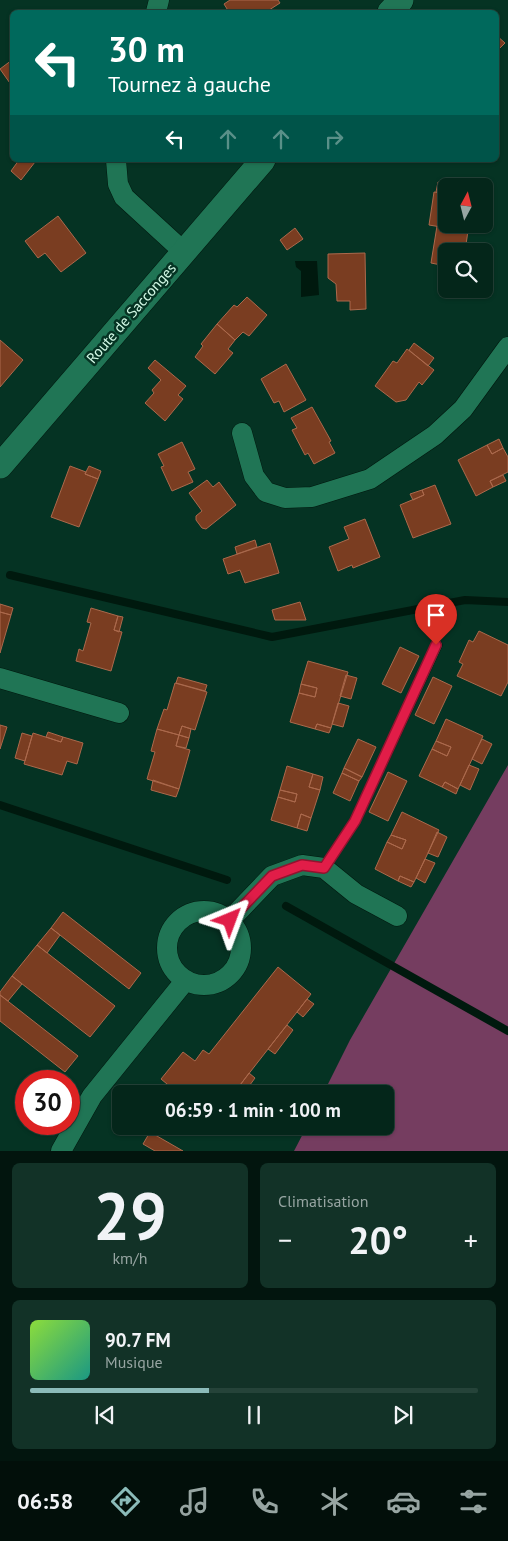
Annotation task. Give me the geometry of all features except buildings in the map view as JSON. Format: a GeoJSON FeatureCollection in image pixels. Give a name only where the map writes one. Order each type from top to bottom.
{"type":"FeatureCollection","features":[{"type":"Feature","properties":{"kind":"street"},"geometry":{"type":"LineString","coordinates":[[392,10],[401,0]]}},
{"type":"Feature","properties":{"kind":"street"},"geometry":{"type":"LineString","coordinates":[[116,162],[118,184],[124,197],[184,252]]}},
{"type":"Feature","properties":{"kind":"street","name":"Route de Sacconges"},"geometry":{"type":"LineString","coordinates":[[0,466],[261,162]]}},
{"type":"Feature","properties":{"kind":"street"},"geometry":{"type":"LineString","coordinates":[[242,433],[254,476],[266,492],[285,498],[312,497],[370,479],[435,435],[464,409],[508,347]]}},
{"type":"Feature","properties":{"kind":"street"},"geometry":{"type":"LineString","coordinates":[[0,678],[119,714]]}},
{"type":"Feature","properties":{"kind":"street"},"geometry":{"type":"LineString","coordinates":[[230,920],[272,876],[302,865],[324,868],[356,894],[397,916]]}},
{"type":"Feature","properties":{"kind":"street"},"geometry":{"type":"LineString","coordinates":[[196,911],[214,912],[230,920],[239,936],[241,953],[234,970],[220,982],[203,986],[185,981],[172,968],[166,951],[169,933],[180,919],[196,911]]}},
{"type":"Feature","properties":{"kind":"street"},"geometry":{"type":"LineString","coordinates":[[61,1151],[92,1096],[185,981]]}},
{"type":"Feature","properties":{"kind":"lane"},"geometry":{"type":"LineString","coordinates":[[324,868],[355,821],[436,645]]}},
{"type":"Feature","properties":{"kind":"shaded area"},"geometry":{"type":"Polygon","coordinates":[[[295,261],[317,261],[319,295],[301,297],[301,271],[296,267],[295,261]]]}},
{"type":"Feature","properties":{"kind":"shaded area"},"geometry":{"type":"Polygon","coordinates":[[[508,765],[508,1151],[294,1151],[302,1135],[394,1135],[394,1085],[328,1085],[350,1040],[508,765]]]}},
{"type":"Feature","properties":{"kind":"waterway"},"geometry":{"type":"LineString","coordinates":[[10,575],[272,637],[465,600],[508,602]]}},
{"type":"Feature","properties":{"kind":"waterway"},"geometry":{"type":"LineString","coordinates":[[0,805],[227,880]]}},
{"type":"Feature","properties":{"kind":"waterway"},"geometry":{"type":"LineString","coordinates":[[286,906],[508,1031]]}},
{"type":"Feature","properties":{"kind":"route"},"geometry":{"type":"LineString","coordinates":[[230,920],[272,876],[302,865],[324,868],[355,821],[436,645]]}}]}
